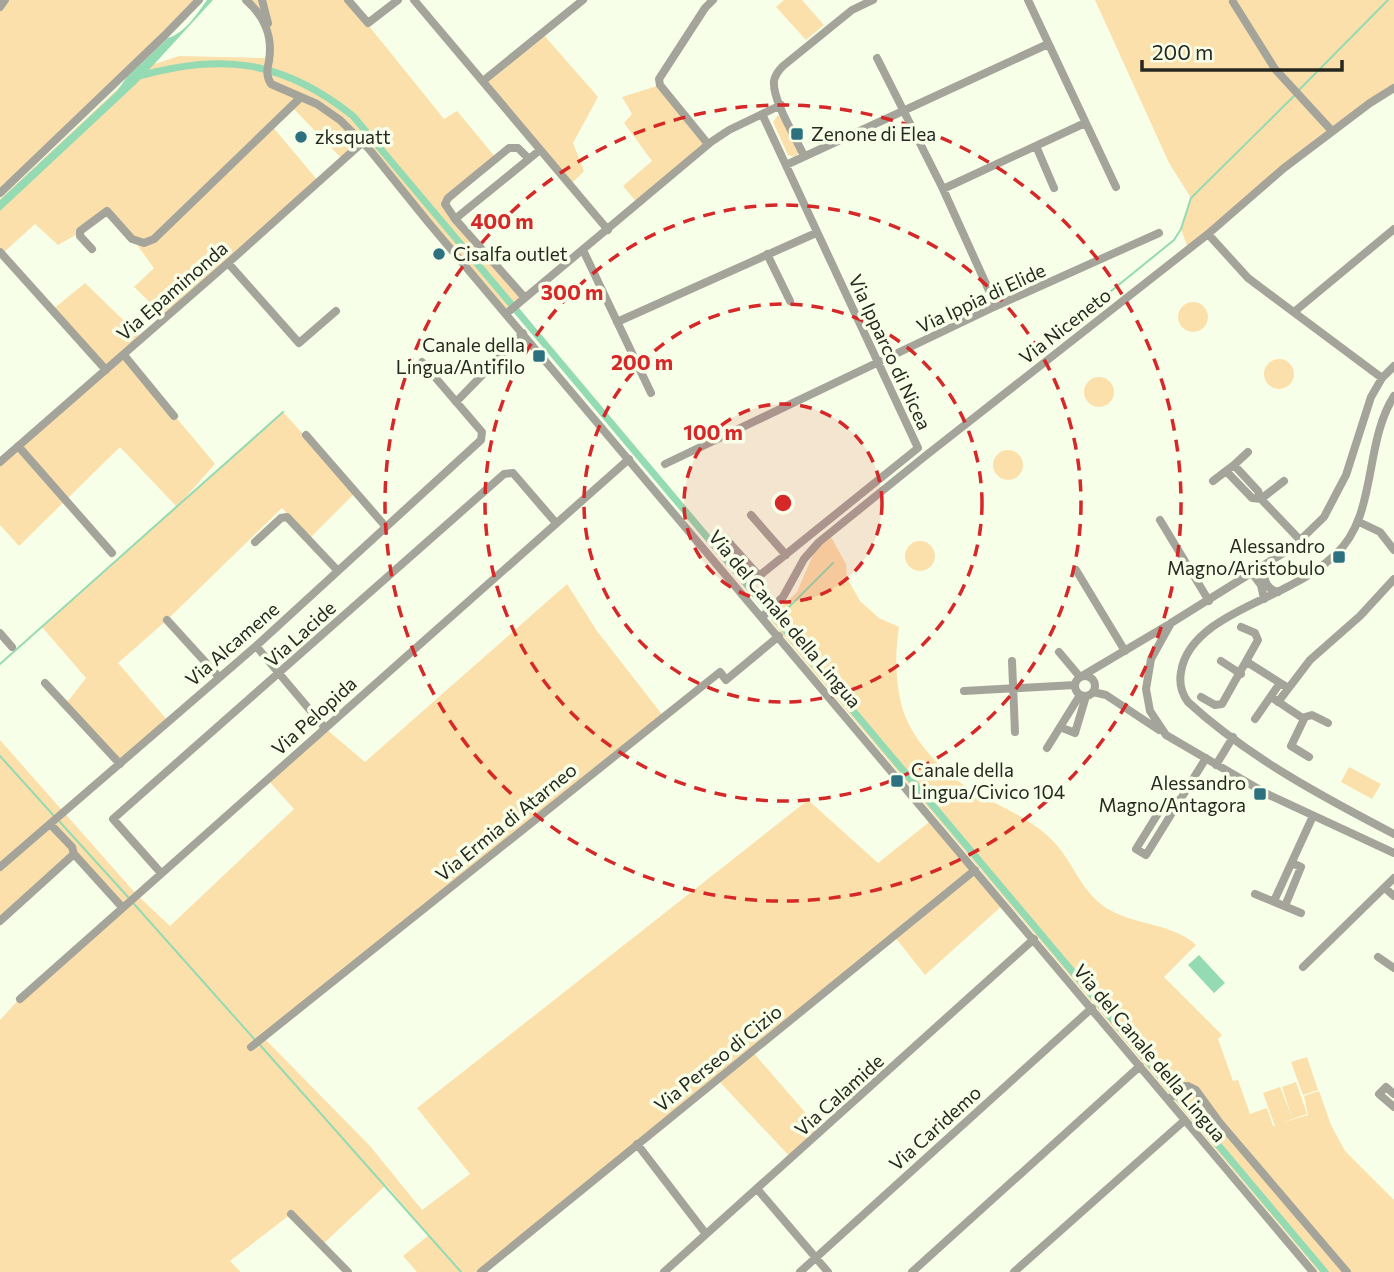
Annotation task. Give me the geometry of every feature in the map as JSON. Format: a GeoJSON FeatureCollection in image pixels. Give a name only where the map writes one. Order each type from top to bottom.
{"type":"FeatureCollection","features":[{"type":"Feature","properties":{"kind":"street"},"geometry":{"type":"LineString","coordinates":[[0,7],[5,0]]}},
{"type":"Feature","properties":{"kind":"street"},"geometry":{"type":"LineString","coordinates":[[0,192],[199,0]]}},
{"type":"Feature","properties":{"kind":"street","name":"Via del Canale della Lingua"},"geometry":{"type":"LineString","coordinates":[[262,0],[270,33],[268,79],[274,87],[301,97],[335,116],[363,142],[629,459],[765,615],[779,636],[1140,1066],[1170,1098],[1185,1120],[1313,1272]]}},
{"type":"Feature","properties":{"kind":"street"},"geometry":{"type":"LineString","coordinates":[[348,0],[368,23],[398,0]]}},
{"type":"Feature","properties":{"kind":"street"},"geometry":{"type":"LineString","coordinates":[[414,0],[608,230]]}},
{"type":"Feature","properties":{"kind":"street"},"geometry":{"type":"LineString","coordinates":[[483,81],[583,0]]}},
{"type":"Feature","properties":{"kind":"street"},"geometry":{"type":"LineString","coordinates":[[708,144],[659,81],[660,74],[703,4],[713,0]]}},
{"type":"Feature","properties":{"kind":"street"},"geometry":{"type":"LineString","coordinates":[[850,0],[852,10]]}},
{"type":"Feature","properties":{"kind":"street"},"geometry":{"type":"LineString","coordinates":[[804,156],[780,105],[774,85],[779,70],[852,10],[873,0]]}},
{"type":"Feature","properties":{"kind":"street"},"geometry":{"type":"LineString","coordinates":[[1028,0],[1116,187]]}},
{"type":"Feature","properties":{"kind":"street"},"geometry":{"type":"LineString","coordinates":[[249,1],[270,33]]}},
{"type":"Feature","properties":{"kind":"street"},"geometry":{"type":"LineString","coordinates":[[1233,2],[1275,69],[1332,131]]}},
{"type":"Feature","properties":{"kind":"street"},"geometry":{"type":"LineString","coordinates":[[786,165],[1048,44]]}},
{"type":"Feature","properties":{"kind":"street"},"geometry":{"type":"LineString","coordinates":[[877,58],[943,189],[996,306]]}},
{"type":"Feature","properties":{"kind":"street","name":"Via Niceneto"},"geometry":{"type":"LineString","coordinates":[[765,615],[785,595],[800,566],[813,549],[923,457],[1208,234],[1332,131],[1394,88]]}},
{"type":"Feature","properties":{"kind":"street"},"geometry":{"type":"LineString","coordinates":[[92,249],[80,236],[80,231],[107,211],[137,242],[144,243],[154,239],[301,97]]}},
{"type":"Feature","properties":{"kind":"street"},"geometry":{"type":"LineString","coordinates":[[508,312],[708,144],[733,128],[780,105]]}},
{"type":"Feature","properties":{"kind":"street","name":"Via Ipparco di Nicea"},"geometry":{"type":"LineString","coordinates":[[725,538],[759,576],[918,448],[762,114]]}},
{"type":"Feature","properties":{"kind":"street"},"geometry":{"type":"LineString","coordinates":[[943,189],[1085,123]]}},
{"type":"Feature","properties":{"kind":"street","name":"Via Epaminonda"},"geometry":{"type":"LineString","coordinates":[[0,462],[363,142]]}},
{"type":"Feature","properties":{"kind":"street"},"geometry":{"type":"LineString","coordinates":[[1035,146],[1054,188]]}},
{"type":"Feature","properties":{"kind":"street"},"geometry":{"type":"LineString","coordinates":[[522,301],[445,204],[451,195],[510,148],[518,148],[528,158]]}},
{"type":"Feature","properties":{"kind":"street"},"geometry":{"type":"LineString","coordinates":[[456,219],[540,150]]}},
{"type":"Feature","properties":{"kind":"street"},"geometry":{"type":"LineString","coordinates":[[1294,312],[1394,229]]}},
{"type":"Feature","properties":{"kind":"street"},"geometry":{"type":"LineString","coordinates":[[617,322],[816,233]]}},
{"type":"Feature","properties":{"kind":"street","name":"Via Ippia di Elide"},"geometry":{"type":"LineString","coordinates":[[665,464],[996,306],[1158,233]]}},
{"type":"Feature","properties":{"kind":"street"},"geometry":{"type":"LineString","coordinates":[[1208,234],[1248,278],[1382,377]]}},
{"type":"Feature","properties":{"kind":"street"},"geometry":{"type":"LineString","coordinates":[[583,250],[651,393]]}},
{"type":"Feature","properties":{"kind":"street"},"geometry":{"type":"LineString","coordinates":[[0,252],[106,370]]}},
{"type":"Feature","properties":{"kind":"street"},"geometry":{"type":"LineString","coordinates":[[767,254],[790,301]]}},
{"type":"Feature","properties":{"kind":"street"},"geometry":{"type":"LineString","coordinates":[[228,263],[299,343],[336,311]]}},
{"type":"Feature","properties":{"kind":"street"},"geometry":{"type":"LineString","coordinates":[[422,362],[456,401],[523,333]]}},
{"type":"Feature","properties":{"kind":"street"},"geometry":{"type":"LineString","coordinates":[[124,355],[174,416]]}},
{"type":"Feature","properties":{"kind":"street"},"geometry":{"type":"LineString","coordinates":[[1394,366],[1382,377],[1371,397],[1341,486],[1321,521],[1301,541],[1264,566],[1079,679],[1075,690],[1086,694],[1106,695],[1166,735],[1250,785],[1394,853]]}},
{"type":"Feature","properties":{"kind":"street"},"geometry":{"type":"LineString","coordinates":[[1394,396],[1385,413],[1373,450],[1359,522],[1347,542],[1306,577],[1209,629],[1191,648],[1182,668],[1181,684],[1187,701],[1233,737],[1292,778],[1394,834]]}},
{"type":"Feature","properties":{"kind":"street","name":"Via Alcamene"},"geometry":{"type":"LineString","coordinates":[[0,867],[218,676],[256,646],[481,440],[482,432],[456,401]]}},
{"type":"Feature","properties":{"kind":"street"},"geometry":{"type":"LineString","coordinates":[[306,435],[386,527]]}},
{"type":"Feature","properties":{"kind":"street"},"geometry":{"type":"LineString","coordinates":[[1356,445],[1373,450]]}},
{"type":"Feature","properties":{"kind":"street"},"geometry":{"type":"LineString","coordinates":[[18,446],[112,553]]}},
{"type":"Feature","properties":{"kind":"street"},"geometry":{"type":"LineString","coordinates":[[918,448],[923,457]]}},
{"type":"Feature","properties":{"kind":"street"},"geometry":{"type":"LineString","coordinates":[[1213,481],[1248,452]]}},
{"type":"Feature","properties":{"kind":"street","name":"Via Pelopida"},"geometry":{"type":"LineString","coordinates":[[20,999],[629,459]]}},
{"type":"Feature","properties":{"kind":"street"},"geometry":{"type":"LineString","coordinates":[[1234,464],[1258,491],[1261,499],[1301,541]]}},
{"type":"Feature","properties":{"kind":"street"},"geometry":{"type":"LineString","coordinates":[[1226,471],[1252,498],[1261,499],[1284,481]]}},
{"type":"Feature","properties":{"kind":"street","name":"Via Lacide"},"geometry":{"type":"LineString","coordinates":[[161,873],[113,820],[505,474],[510,472],[515,475],[556,523]]}},
{"type":"Feature","properties":{"kind":"street"},"geometry":{"type":"LineString","coordinates":[[751,515],[786,555]]}},
{"type":"Feature","properties":{"kind":"street"},"geometry":{"type":"LineString","coordinates":[[255,542],[281,518],[287,517],[338,571]]}},
{"type":"Feature","properties":{"kind":"street"},"geometry":{"type":"LineString","coordinates":[[1160,520],[1209,601]]}},
{"type":"Feature","properties":{"kind":"street"},"geometry":{"type":"LineString","coordinates":[[1359,522],[1380,533],[1394,550]]}},
{"type":"Feature","properties":{"kind":"street"},"geometry":{"type":"LineString","coordinates":[[1264,566],[1266,583],[1271,590],[1278,592]]}},
{"type":"Feature","properties":{"kind":"street"},"geometry":{"type":"LineString","coordinates":[[1076,570],[1125,651]]}},
{"type":"Feature","properties":{"kind":"street"},"geometry":{"type":"LineString","coordinates":[[1252,573],[1262,587],[1264,599]]}},
{"type":"Feature","properties":{"kind":"street"},"geometry":{"type":"LineString","coordinates":[[1255,719],[1288,688],[1310,660],[1360,616],[1394,579]]}},
{"type":"Feature","properties":{"kind":"street"},"geometry":{"type":"LineString","coordinates":[[167,620],[218,676]]}},
{"type":"Feature","properties":{"kind":"street"},"geometry":{"type":"LineString","coordinates":[[1166,735],[1150,711],[1146,684],[1151,659],[1171,623]]}},
{"type":"Feature","properties":{"kind":"street"},"geometry":{"type":"LineString","coordinates":[[1201,697],[1220,705],[1241,674],[1258,638],[1255,633],[1241,626]]}},
{"type":"Feature","properties":{"kind":"street"},"geometry":{"type":"LineString","coordinates":[[0,633],[12,647]]}},
{"type":"Feature","properties":{"kind":"street","name":"Via Ermia di Atarneo"},"geometry":{"type":"LineString","coordinates":[[251,1047],[720,672],[726,680],[779,636]]}},
{"type":"Feature","properties":{"kind":"street"},"geometry":{"type":"LineString","coordinates":[[256,646],[325,728]]}},
{"type":"Feature","properties":{"kind":"street"},"geometry":{"type":"LineString","coordinates":[[1059,652],[1079,679]]}},
{"type":"Feature","properties":{"kind":"street"},"geometry":{"type":"LineString","coordinates":[[1012,661],[1015,732]]}},
{"type":"Feature","properties":{"kind":"street"},"geometry":{"type":"LineString","coordinates":[[1221,661],[1241,674]]}},
{"type":"Feature","properties":{"kind":"street"},"geometry":{"type":"LineString","coordinates":[[1247,662],[1288,688]]}},
{"type":"Feature","properties":{"kind":"street"},"geometry":{"type":"LineString","coordinates":[[964,691],[1013,689],[1093,679],[1095,688],[1086,694],[1047,748]]}},
{"type":"Feature","properties":{"kind":"street"},"geometry":{"type":"LineString","coordinates":[[45,683],[120,764]]}},
{"type":"Feature","properties":{"kind":"street"},"geometry":{"type":"LineString","coordinates":[[1274,699],[1280,683]]}},
{"type":"Feature","properties":{"kind":"street"},"geometry":{"type":"LineString","coordinates":[[1060,727],[1075,733],[1086,694]]}},
{"type":"Feature","properties":{"kind":"street"},"geometry":{"type":"LineString","coordinates":[[1274,699],[1304,719]]}},
{"type":"Feature","properties":{"kind":"street"},"geometry":{"type":"LineString","coordinates":[[1309,757],[1291,746],[1304,719],[1310,715],[1328,723]]}},
{"type":"Feature","properties":{"kind":"street"},"geometry":{"type":"LineString","coordinates":[[1216,765],[1233,737]]}},
{"type":"Feature","properties":{"kind":"street"},"geometry":{"type":"LineString","coordinates":[[1179,801],[1167,799],[1136,849],[1146,855],[1206,758]]}},
{"type":"Feature","properties":{"kind":"street"},"geometry":{"type":"LineString","coordinates":[[1274,901],[1313,816]]}},
{"type":"Feature","properties":{"kind":"street"},"geometry":{"type":"LineString","coordinates":[[1364,839],[1371,821]]}},
{"type":"Feature","properties":{"kind":"street"},"geometry":{"type":"LineString","coordinates":[[51,825],[122,907]]}},
{"type":"Feature","properties":{"kind":"street"},"geometry":{"type":"LineString","coordinates":[[0,921],[74,854]]}},
{"type":"Feature","properties":{"kind":"street"},"geometry":{"type":"LineString","coordinates":[[1284,906],[1301,867],[1292,863]]}},
{"type":"Feature","properties":{"kind":"street","name":"Via Perseo di Cizio"},"geometry":{"type":"LineString","coordinates":[[481,1272],[975,870]]}},
{"type":"Feature","properties":{"kind":"street"},"geometry":{"type":"LineString","coordinates":[[1303,967],[1394,878]]}},
{"type":"Feature","properties":{"kind":"street"},"geometry":{"type":"LineString","coordinates":[[1385,888],[1394,896]]}},
{"type":"Feature","properties":{"kind":"street"},"geometry":{"type":"LineString","coordinates":[[1255,894],[1301,913]]}},
{"type":"Feature","properties":{"kind":"street","name":"Via Calamide"},"geometry":{"type":"LineString","coordinates":[[664,1272],[1034,939]]}},
{"type":"Feature","properties":{"kind":"street"},"geometry":{"type":"LineString","coordinates":[[1378,957],[1394,968]]}},
{"type":"Feature","properties":{"kind":"street","name":"Via Caridemo"},"geometry":{"type":"LineString","coordinates":[[800,1272],[1091,1008]]}},
{"type":"Feature","properties":{"kind":"street"},"geometry":{"type":"LineString","coordinates":[[912,1272],[1140,1066]]}},
{"type":"Feature","properties":{"kind":"street"},"geometry":{"type":"LineString","coordinates":[[1170,1098],[1188,1086],[1196,1090],[1220,1123],[1347,1272]]}},
{"type":"Feature","properties":{"kind":"street"},"geometry":{"type":"LineString","coordinates":[[1394,1094],[1386,1087],[1379,1094],[1394,1107]]}},
{"type":"Feature","properties":{"kind":"street"},"geometry":{"type":"LineString","coordinates":[[1014,1272],[1185,1120]]}},
{"type":"Feature","properties":{"kind":"street"},"geometry":{"type":"LineString","coordinates":[[637,1144],[706,1234]]}},
{"type":"Feature","properties":{"kind":"street"},"geometry":{"type":"LineString","coordinates":[[758,1190],[828,1272]]}},
{"type":"Feature","properties":{"kind":"street"},"geometry":{"type":"LineString","coordinates":[[291,1214],[348,1272]]}},
{"type":"Feature","properties":{"kind":"shaded area"},"geometry":{"type":"Polygon","coordinates":[[[0,0],[199,0],[0,192],[0,0]]]}},
{"type":"Feature","properties":{"kind":"shaded area"},"geometry":{"type":"Polygon","coordinates":[[[207,0],[213,0],[136,84],[0,211],[0,200],[117,91],[127,77],[168,38],[185,27],[207,0]]]}},
{"type":"Feature","properties":{"kind":"shaded area"},"geometry":{"type":"Polygon","coordinates":[[[246,0],[348,0],[444,119],[457,111],[496,158],[446,207],[525,298],[507,313],[363,142],[343,160],[292,107],[272,126],[319,182],[166,318],[134,287],[154,268],[132,238],[105,212],[79,233],[58,245],[35,224],[2,254],[0,252],[0,199],[139,69],[179,56],[269,58],[270,33],[246,0]]]}},
{"type":"Feature","properties":{"kind":"shaded area"},"geometry":{"type":"Polygon","coordinates":[[[784,0],[802,0],[824,25],[806,40],[776,7],[784,0]]]}},
{"type":"Feature","properties":{"kind":"shaded area"},"geometry":{"type":"Polygon","coordinates":[[[1095,0],[1394,0],[1394,88],[1370,103],[1188,249],[1181,229],[1191,198],[1169,163],[1095,0]]]}},
{"type":"Feature","properties":{"kind":"shaded area"},"geometry":{"type":"Polygon","coordinates":[[[542,33],[598,97],[573,143],[584,171],[570,185],[483,81],[542,33]]]}},
{"type":"Feature","properties":{"kind":"shaded area"},"geometry":{"type":"Polygon","coordinates":[[[660,85],[708,144],[638,204],[623,186],[652,161],[624,123],[632,114],[622,97],[660,85]]]}},
{"type":"Feature","properties":{"kind":"shaded area"},"geometry":{"type":"Polygon","coordinates":[[[778,115],[783,117],[799,153],[794,157],[788,155],[773,122],[778,115]]]}},
{"type":"Feature","properties":{"kind":"shaded area"},"geometry":{"type":"Polygon","coordinates":[[[85,283],[142,338],[124,355],[215,464],[183,500],[283,412],[356,492],[309,539],[282,508],[167,620],[118,663],[168,721],[120,764],[65,705],[86,678],[42,627],[176,506],[120,447],[19,546],[0,525],[0,462],[105,371],[52,310],[85,283]]]}},
{"type":"Feature","properties":{"kind":"shaded area"},"geometry":{"type":"Polygon","coordinates":[[[1193,302],[1204,306],[1208,317],[1204,328],[1193,332],[1182,328],[1178,317],[1182,306],[1193,302]]]}},
{"type":"Feature","properties":{"kind":"shaded area"},"geometry":{"type":"Polygon","coordinates":[[[1279,359],[1290,363],[1294,374],[1290,385],[1279,389],[1268,385],[1264,374],[1268,363],[1279,359]]]}},
{"type":"Feature","properties":{"kind":"shaded area"},"geometry":{"type":"Polygon","coordinates":[[[1099,377],[1110,381],[1114,392],[1110,403],[1099,407],[1088,403],[1084,392],[1088,381],[1099,377]]]}},
{"type":"Feature","properties":{"kind":"shaded area"},"geometry":{"type":"Polygon","coordinates":[[[1008,450],[1019,454],[1023,465],[1019,476],[1008,480],[997,476],[993,465],[997,454],[1008,450]]]}},
{"type":"Feature","properties":{"kind":"shaded area"},"geometry":{"type":"Polygon","coordinates":[[[831,537],[846,564],[847,578],[860,601],[879,618],[899,627],[896,667],[898,687],[907,720],[922,745],[943,768],[966,787],[1025,819],[1043,832],[1059,847],[1083,885],[1098,902],[1119,914],[1177,933],[1196,945],[1164,977],[1222,1035],[1218,1039],[1233,1081],[1238,1080],[1250,1114],[1267,1108],[1275,1126],[1263,1093],[1280,1087],[1292,1117],[1282,1087],[1296,1082],[1307,1114],[1281,1123],[1308,1115],[1304,1096],[1319,1091],[1331,1125],[1345,1151],[1394,1200],[1394,1272],[1319,1272],[771,621],[771,616],[797,592],[815,550],[831,537]]]}},
{"type":"Feature","properties":{"kind":"shaded area"},"geometry":{"type":"Polygon","coordinates":[[[920,541],[931,545],[935,556],[931,567],[920,571],[909,567],[905,556],[909,545],[920,541]]]}},
{"type":"Feature","properties":{"kind":"shaded area"},"geometry":{"type":"Polygon","coordinates":[[[567,584],[597,631],[664,717],[263,1037],[370,1146],[422,1210],[470,1174],[417,1108],[808,800],[878,863],[933,819],[1004,904],[925,975],[894,936],[752,1051],[822,1132],[792,1159],[717,1079],[481,1272],[417,1272],[403,1256],[429,1235],[386,1185],[322,1245],[291,1214],[230,1261],[241,1272],[0,1272],[0,1020],[20,998],[121,907],[74,855],[0,921],[0,740],[137,895],[170,926],[294,809],[267,779],[325,728],[365,762],[567,584]]]}},
{"type":"Feature","properties":{"kind":"shaded area"},"geometry":{"type":"Polygon","coordinates":[[[1349,767],[1381,784],[1372,799],[1341,782],[1349,767]]]}},
{"type":"Feature","properties":{"kind":"shaded area"},"geometry":{"type":"Polygon","coordinates":[[[1199,955],[1225,983],[1214,993],[1188,965],[1199,955]]]}},
{"type":"Feature","properties":{"kind":"shaded area"},"geometry":{"type":"Polygon","coordinates":[[[1307,1057],[1318,1090],[1303,1095],[1291,1062],[1307,1057]]]}},
{"type":"Feature","properties":{"kind":"waterway"},"geometry":{"type":"LineString","coordinates":[[1298,91],[1388,0]]}},
{"type":"Feature","properties":{"kind":"waterway"},"geometry":{"type":"LineString","coordinates":[[136,77],[196,65],[250,66],[276,72],[302,83],[353,116],[1325,1272]]}},
{"type":"Feature","properties":{"kind":"waterway"},"geometry":{"type":"LineString","coordinates":[[1058,334],[1174,240],[1181,229],[1191,198],[1294,96]]}},
{"type":"Feature","properties":{"kind":"waterway"},"geometry":{"type":"LineString","coordinates":[[0,664],[283,412]]}},
{"type":"Feature","properties":{"kind":"waterway"},"geometry":{"type":"LineString","coordinates":[[776,620],[833,563]]}},
{"type":"Feature","properties":{"kind":"waterway"},"geometry":{"type":"LineString","coordinates":[[0,756],[55,817]]}},
{"type":"Feature","properties":{"kind":"waterway"},"geometry":{"type":"LineString","coordinates":[[59,821],[128,897]]}},
{"type":"Feature","properties":{"kind":"waterway"},"geometry":{"type":"LineString","coordinates":[[134,904],[256,1041]]}},
{"type":"Feature","properties":{"kind":"waterway"},"geometry":{"type":"LineString","coordinates":[[260,1045],[461,1272]]}},
{"type":"Feature","properties":{"kind":"place","name":"Zenone di Elea"},"geometry":{"type":"Point","coordinates":[797,134]}},
{"type":"Feature","properties":{"kind":"place","name":"zksquatt"},"geometry":{"type":"Point","coordinates":[301,137]}},
{"type":"Feature","properties":{"kind":"place","name":"Cisalfa outlet"},"geometry":{"type":"Point","coordinates":[439,254]}},
{"type":"Feature","properties":{"kind":"place","name":"Canale della Lingua/Antifilo"},"geometry":{"type":"Point","coordinates":[539,356]}},
{"type":"Feature","properties":{"kind":"place","name":"Alessandro Magno/Aristobulo"},"geometry":{"type":"Point","coordinates":[1339,557]}},
{"type":"Feature","properties":{"kind":"place","name":"Canale della Lingua/Civico 104"},"geometry":{"type":"Point","coordinates":[897,781]}},
{"type":"Feature","properties":{"kind":"place","name":"Alessandro Magno/Antagora"},"geometry":{"type":"Point","coordinates":[1260,794]}}]}
